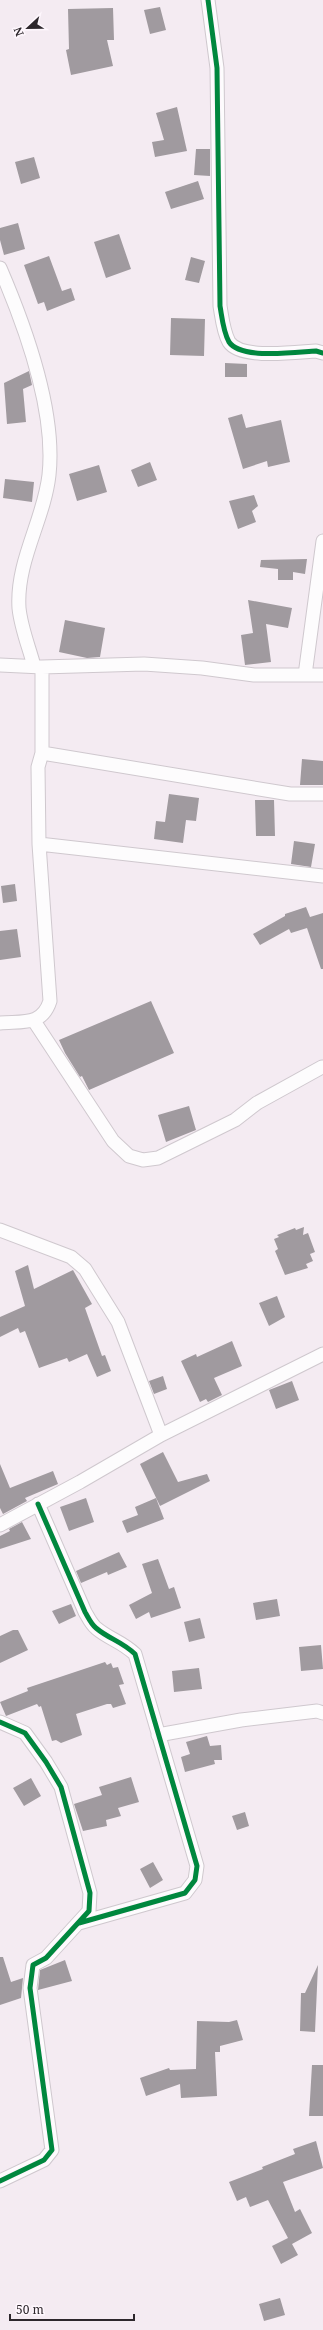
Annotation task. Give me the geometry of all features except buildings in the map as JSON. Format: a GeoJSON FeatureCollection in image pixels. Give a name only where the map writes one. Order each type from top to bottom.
{"type":"FeatureCollection","features":[{"type":"Feature","properties":{"kind":"street"},"geometry":{"type":"LineString","coordinates":[[208,0],[217,68],[220,306],[224,331],[230,343],[249,352],[323,352]]}},
{"type":"Feature","properties":{"kind":"street"},"geometry":{"type":"LineString","coordinates":[[0,268],[22,324],[43,393],[47,421],[49,475],[24,561],[19,607],[22,626],[38,666],[42,753],[38,767],[39,844],[50,1001],[46,1012],[34,1021],[0,1023]]}},
{"type":"Feature","properties":{"kind":"street"},"geometry":{"type":"LineString","coordinates":[[304,675],[323,541]]}},
{"type":"Feature","properties":{"kind":"street"},"geometry":{"type":"LineString","coordinates":[[0,665],[38,666],[144,664],[202,668],[254,675],[323,675]]}},
{"type":"Feature","properties":{"kind":"street"},"geometry":{"type":"LineString","coordinates":[[42,753],[290,794],[323,794]]}},
{"type":"Feature","properties":{"kind":"street"},"geometry":{"type":"LineString","coordinates":[[39,844],[323,876]]}},
{"type":"Feature","properties":{"kind":"street"},"geometry":{"type":"LineString","coordinates":[[34,1021],[113,1141],[129,1156],[143,1160],[158,1158],[235,1120],[257,1104],[323,1067]]}},
{"type":"Feature","properties":{"kind":"street"},"geometry":{"type":"LineString","coordinates":[[0,1230],[71,1257],[85,1269],[118,1322],[161,1434]]}},
{"type":"Feature","properties":{"kind":"street"},"geometry":{"type":"LineString","coordinates":[[0,1525],[80,1482],[161,1434],[323,1354]]}},
{"type":"Feature","properties":{"kind":"street"},"geometry":{"type":"LineString","coordinates":[[38,1504],[85,1612],[94,1627],[124,1643],[134,1654],[198,1866],[195,1880],[185,1893],[79,1923]]}},
{"type":"Feature","properties":{"kind":"street"},"geometry":{"type":"LineString","coordinates":[[158,1735],[241,1720],[317,1711],[323,1713]]}},
{"type":"Feature","properties":{"kind":"street"},"geometry":{"type":"LineString","coordinates":[[0,1722],[25,1733],[46,1762],[60,1788],[90,1892],[89,1911],[46,1958],[33,1965],[30,1988],[52,2150],[44,2160],[0,2181]]}},
{"type":"Feature","properties":{"kind":"cycle path"},"geometry":{"type":"LineString","coordinates":[[208,0],[217,68],[220,306],[225,333],[229,342],[235,348],[245,351],[270,354],[316,351],[323,353]]}},
{"type":"Feature","properties":{"kind":"cycle path"},"geometry":{"type":"LineString","coordinates":[[38,1504],[85,1612],[91,1622],[101,1632],[125,1646],[135,1654],[197,1866],[195,1880],[185,1893],[79,1923]]}},
{"type":"Feature","properties":{"kind":"cycle path"},"geometry":{"type":"LineString","coordinates":[[0,1722],[25,1733],[46,1762],[61,1787],[90,1893],[89,1911],[46,1958],[33,1965],[30,1988],[52,2150],[44,2160],[0,2181]]}}]}
